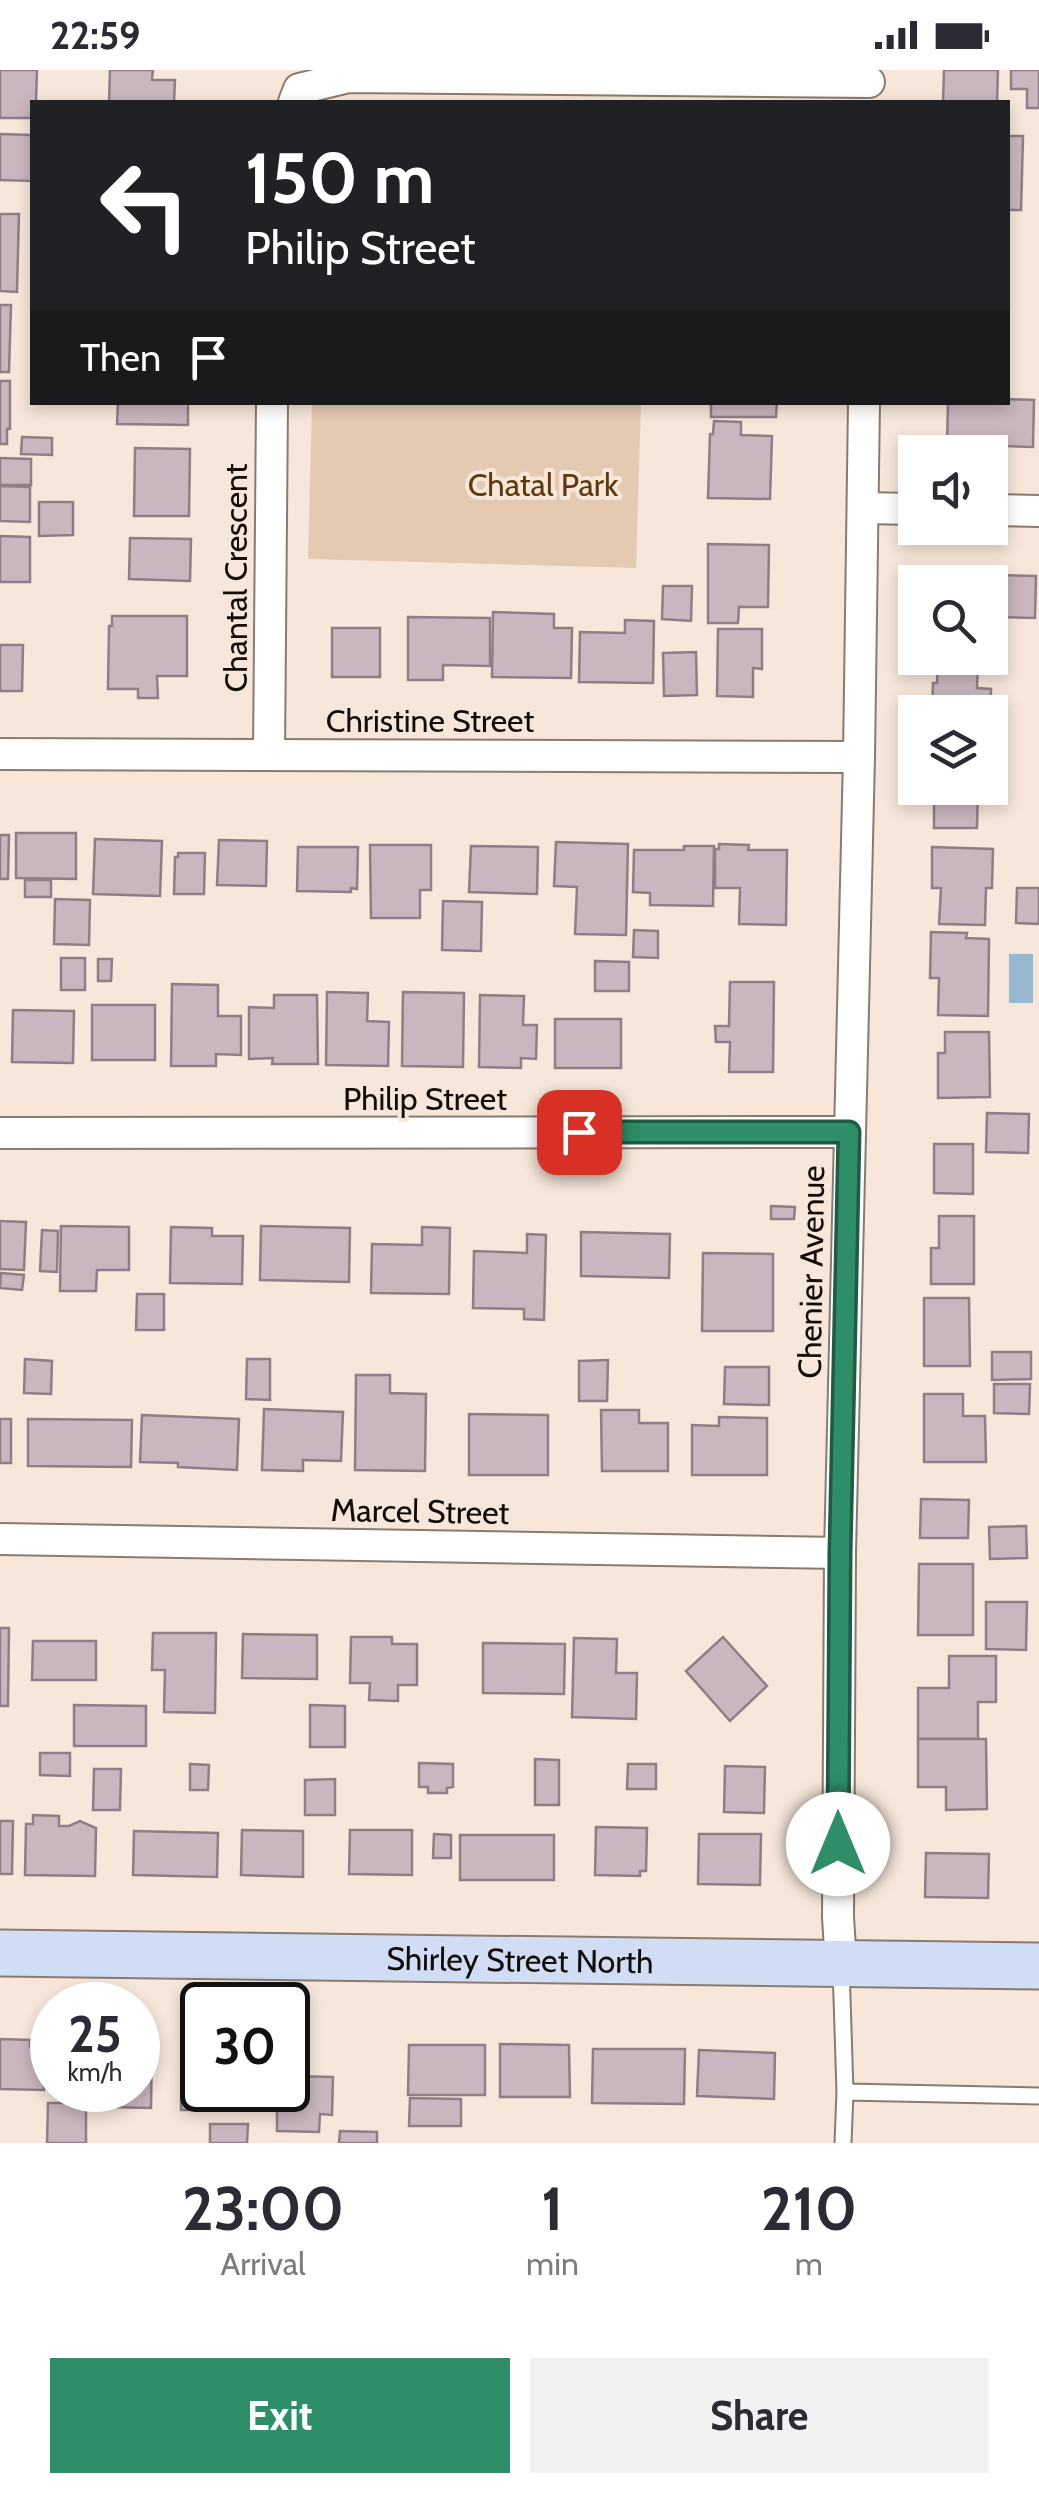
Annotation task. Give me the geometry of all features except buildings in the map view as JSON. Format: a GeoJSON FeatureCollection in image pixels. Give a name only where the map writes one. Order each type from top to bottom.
{"type":"FeatureCollection","features":[{"type":"Feature","properties":{"kind":"main road","name":"Shirley Street North"},"geometry":{"type":"LineString","coordinates":[[0,1953],[1039,1966]]}},
{"type":"Feature","properties":{"kind":"street"},"geometry":{"type":"LineString","coordinates":[[295,100],[299,89],[349,78],[869,85]]}},
{"type":"Feature","properties":{"kind":"street","name":"Chantal Crescent"},"geometry":{"type":"LineString","coordinates":[[269,754],[272,405]]}},
{"type":"Feature","properties":{"kind":"street","name":"Chenier Avenue"},"geometry":{"type":"LineString","coordinates":[[841,1964],[840,1553],[864,405]]}},
{"type":"Feature","properties":{"kind":"street"},"geometry":{"type":"LineString","coordinates":[[863,508],[898,509]]}},
{"type":"Feature","properties":{"kind":"street"},"geometry":{"type":"LineString","coordinates":[[1008,510],[1039,511]]}},
{"type":"Feature","properties":{"kind":"street","name":"Christine Street"},"geometry":{"type":"LineString","coordinates":[[0,754],[859,757]]}},
{"type":"Feature","properties":{"kind":"street","name":"Philip Street"},"geometry":{"type":"LineString","coordinates":[[0,1133],[849,1132]]}},
{"type":"Feature","properties":{"kind":"street","name":"Marcel Street"},"geometry":{"type":"LineString","coordinates":[[0,1539],[840,1553]]}},
{"type":"Feature","properties":{"kind":"lane"},"geometry":{"type":"LineString","coordinates":[[841,1964],[843,2143]]}},
{"type":"Feature","properties":{"kind":"lane"},"geometry":{"type":"LineString","coordinates":[[845,2092],[1039,2096]]}},
{"type":"Feature","properties":{"kind":"green space","name":"Chatal Park"},"geometry":{"type":"Polygon","coordinates":[[[312,405],[641,405],[636,568],[308,559],[312,405]]]}},
{"type":"Feature","properties":{"kind":"water"},"geometry":{"type":"Polygon","coordinates":[[[1009,954],[1033,954],[1033,1003],[1009,1003],[1009,954]]]}},
{"type":"Feature","properties":{"kind":"route"},"geometry":{"type":"LineString","coordinates":[[579,1132],[849,1132],[838,1844]]}}]}
